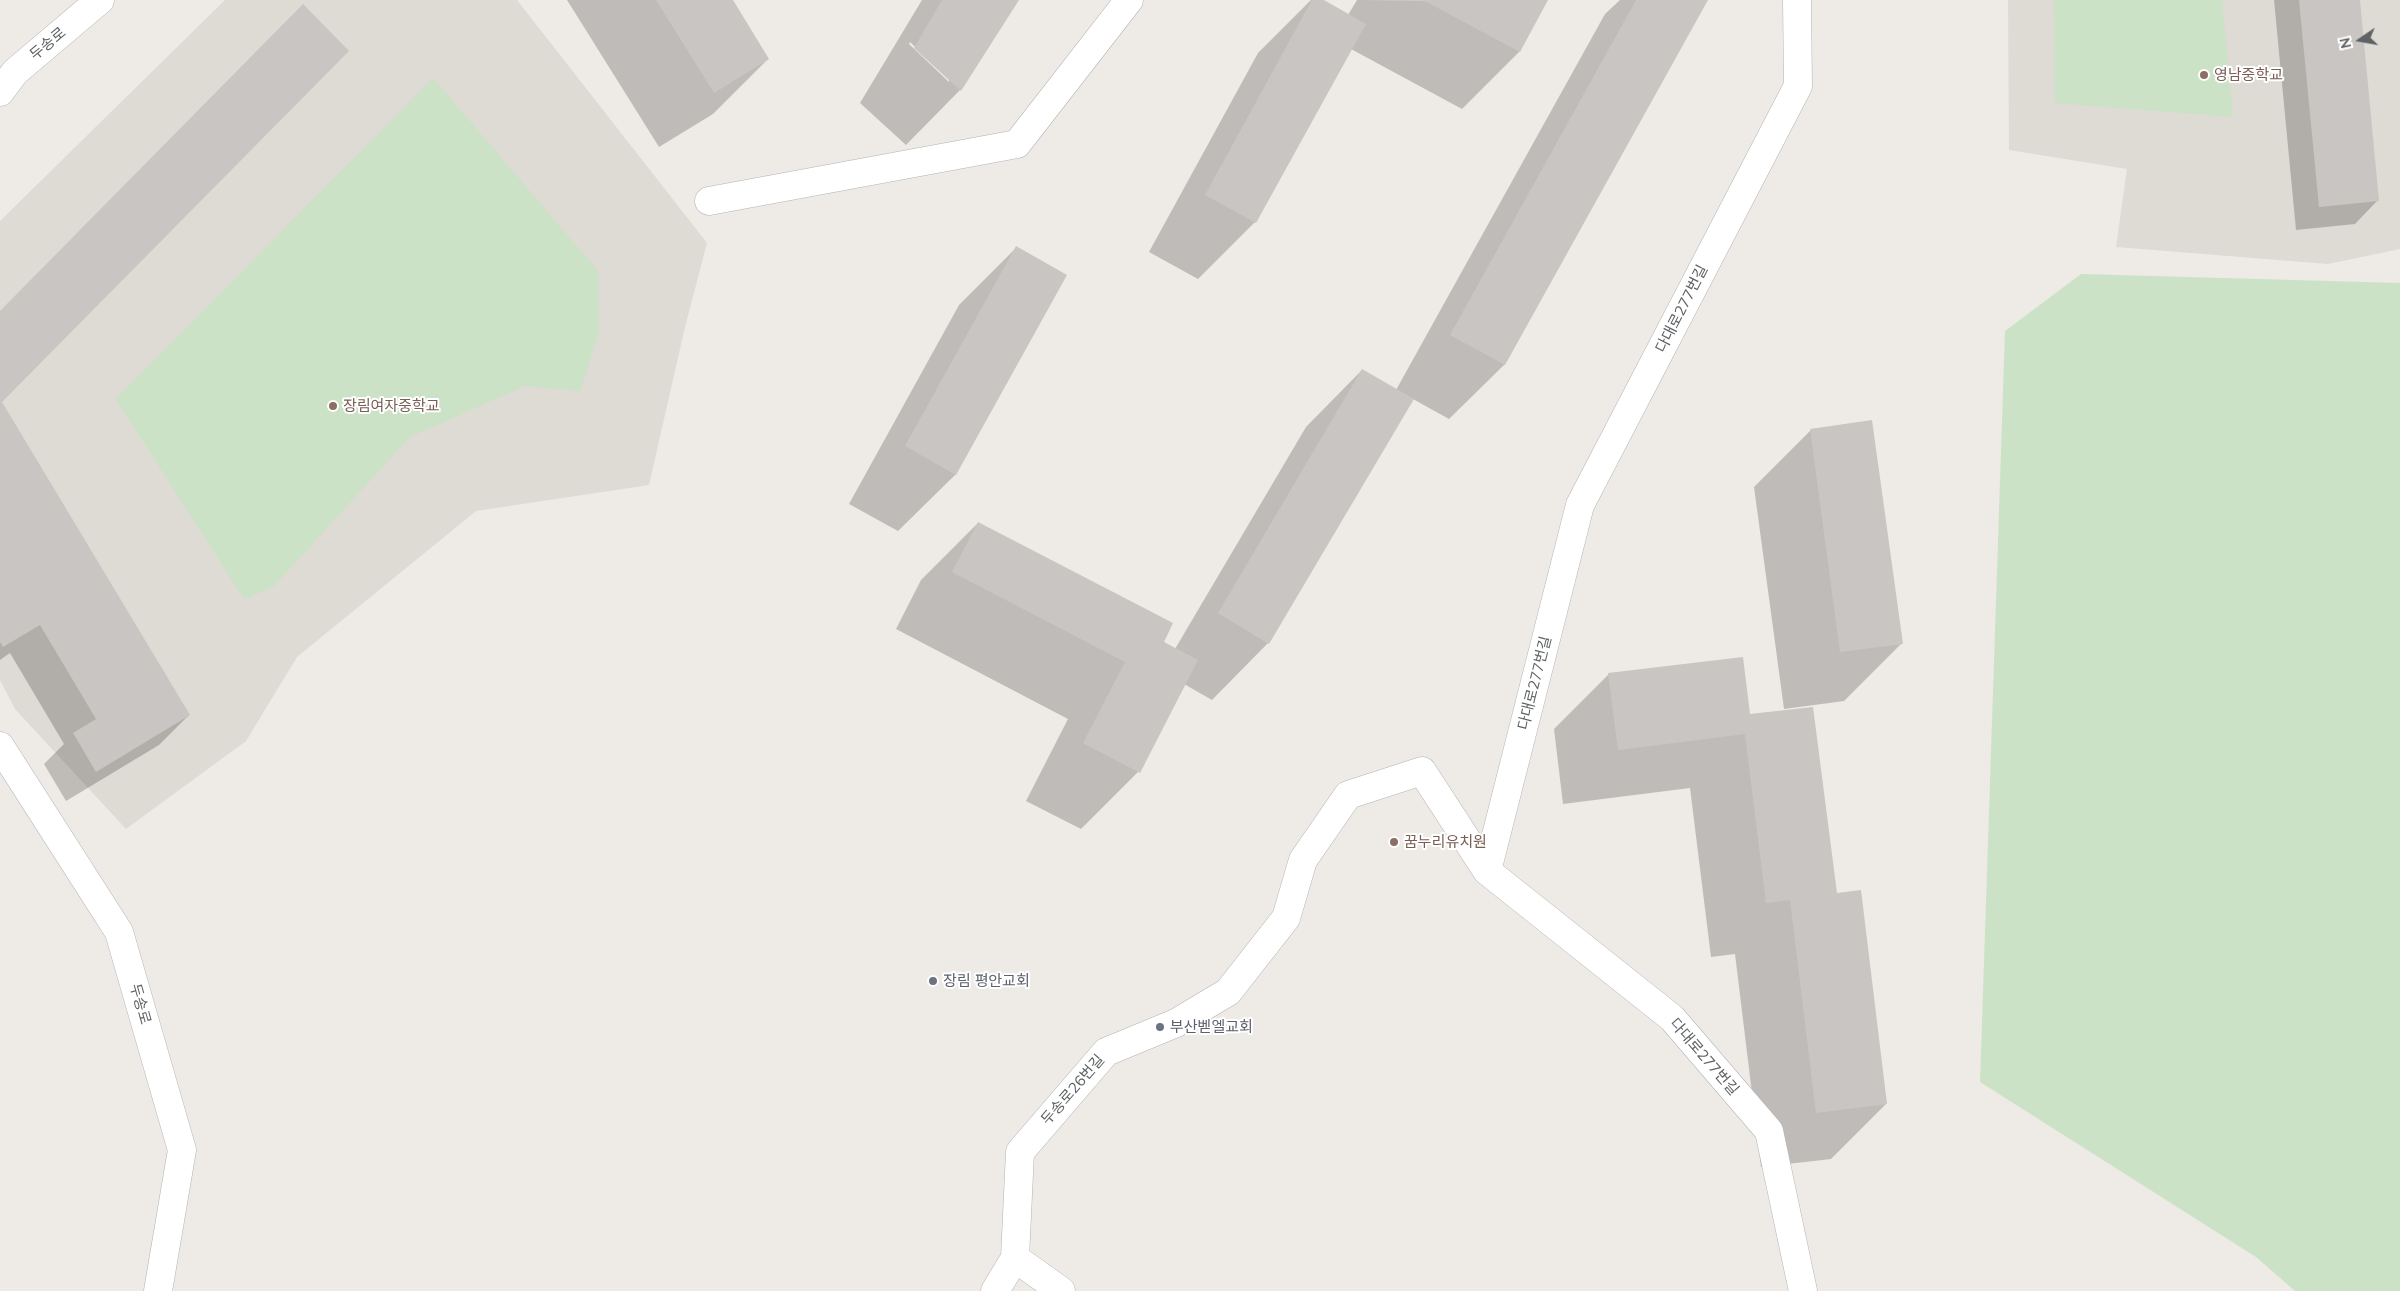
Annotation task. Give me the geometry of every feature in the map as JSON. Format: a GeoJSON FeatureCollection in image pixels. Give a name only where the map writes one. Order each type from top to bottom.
{"type":"FeatureCollection","features":[{"type":"Feature","properties":{"kind":"street","name":"두송로"},"geometry":{"type":"LineString","coordinates":[[0,92],[15,72],[100,0]]}},
{"type":"Feature","properties":{"kind":"street"},"geometry":{"type":"LineString","coordinates":[[709,201],[1017,144],[1129,0]]}},
{"type":"Feature","properties":{"kind":"street","name":"다대로277번길"},"geometry":{"type":"LineString","coordinates":[[1797,0],[1798,86],[1580,505],[1487,871],[1672,1018],[1769,1131],[1803,1291]]}},
{"type":"Feature","properties":{"kind":"street","name":"두송로"},"geometry":{"type":"LineString","coordinates":[[0,746],[119,932],[180,1140],[182,1150],[158,1291]]}},
{"type":"Feature","properties":{"kind":"street","name":"두송로26번길"},"geometry":{"type":"LineString","coordinates":[[995,1291],[1015,1258],[1020,1152],[1106,1052],[1176,1023],[1228,992],[1286,918],[1303,860],[1348,795],[1422,771],[1487,871]]}},
{"type":"Feature","properties":{"kind":"street"},"geometry":{"type":"LineString","coordinates":[[1015,1258],[1061,1291]]}},
{"type":"Feature","properties":{"kind":"shaded area","name":"장림여자중학교"},"geometry":{"type":"Polygon","coordinates":[[[225,0],[517,0],[707,243],[685,327],[649,485],[476,511],[297,657],[246,741],[126,829],[15,709],[0,680],[0,221],[225,0]]]}},
{"type":"Feature","properties":{"kind":"shaded area","name":"영남중학교"},"geometry":{"type":"Polygon","coordinates":[[[2008,0],[2400,0],[2400,249],[2328,264],[2116,247],[2127,169],[2009,150],[2008,0]]]}},
{"type":"Feature","properties":{"kind":"green space"},"geometry":{"type":"Polygon","coordinates":[[[2054,0],[2222,0],[2233,117],[2055,103],[2054,0]]]}},
{"type":"Feature","properties":{"kind":"green space"},"geometry":{"type":"Polygon","coordinates":[[[433,78],[598,271],[599,332],[580,391],[525,386],[410,437],[273,587],[244,599],[116,399],[433,78]]]}},
{"type":"Feature","properties":{"kind":"green space"},"geometry":{"type":"Polygon","coordinates":[[[2081,274],[2400,283],[2400,1291],[2295,1291],[2256,1257],[1980,1082],[2005,331],[2081,274]]]}},
{"type":"Feature","properties":{"kind":"building"},"geometry":{"type":"Polygon","coordinates":[[[656,0],[733,0],[769,59],[714,93],[656,0]]]}},
{"type":"Feature","properties":{"kind":"building"},"geometry":{"type":"Polygon","coordinates":[[[942,0],[1019,0],[961,91],[914,48],[942,0]]]}},
{"type":"Feature","properties":{"kind":"building"},"geometry":{"type":"Polygon","coordinates":[[[1312,0],[1324,0],[1366,24],[1256,223],[1205,195],[1312,0]]]}},
{"type":"Feature","properties":{"kind":"building"},"geometry":{"type":"Polygon","coordinates":[[[1423,0],[1548,0],[1520,52],[1423,0]]]}},
{"type":"Feature","properties":{"kind":"building"},"geometry":{"type":"Polygon","coordinates":[[[1636,0],[1708,0],[1505,365],[1450,335],[1636,0]]]}},
{"type":"Feature","properties":{"kind":"building"},"geometry":{"type":"Polygon","coordinates":[[[2299,0],[2360,0],[2379,201],[2319,207],[2299,0]]]}},
{"type":"Feature","properties":{"kind":"building"},"geometry":{"type":"Polygon","coordinates":[[[303,4],[349,51],[2,402],[190,715],[96,772],[73,733],[96,719],[40,625],[3,647],[0,642],[0,311],[303,4]]]}},
{"type":"Feature","properties":{"kind":"building"},"geometry":{"type":"Polygon","coordinates":[[[1016,246],[1067,275],[956,475],[905,446],[1016,246]]]}},
{"type":"Feature","properties":{"kind":"building"},"geometry":{"type":"Polygon","coordinates":[[[1362,369],[1414,399],[1269,644],[1218,613],[1362,369]]]}},
{"type":"Feature","properties":{"kind":"building"},"geometry":{"type":"Polygon","coordinates":[[[1872,420],[1903,644],[1840,652],[1810,429],[1872,420]]]}},
{"type":"Feature","properties":{"kind":"building"},"geometry":{"type":"Polygon","coordinates":[[[978,522],[1173,623],[1164,642],[1198,660],[1140,773],[1083,743],[1125,662],[952,572],[978,522]]]}},
{"type":"Feature","properties":{"kind":"building"},"geometry":{"type":"Polygon","coordinates":[[[1743,657],[1750,714],[1813,707],[1837,893],[1861,890],[1887,1104],[1816,1113],[1790,900],[1766,903],[1745,734],[1618,750],[1608,673],[1743,657]]]}},
{"type":"Feature","properties":{"kind":"place","name":"영남중학교"},"geometry":{"type":"Point","coordinates":[2204,75]}},
{"type":"Feature","properties":{"kind":"place","name":"장림여자중학교"},"geometry":{"type":"Point","coordinates":[333,406]}},
{"type":"Feature","properties":{"kind":"place","name":"꿈누리유치원"},"geometry":{"type":"Point","coordinates":[1394,842]}},
{"type":"Feature","properties":{"kind":"place","name":"장림 평안교회"},"geometry":{"type":"Point","coordinates":[933,981]}},
{"type":"Feature","properties":{"kind":"place","name":"부산벧엘교회"},"geometry":{"type":"Point","coordinates":[1160,1027]}}]}
